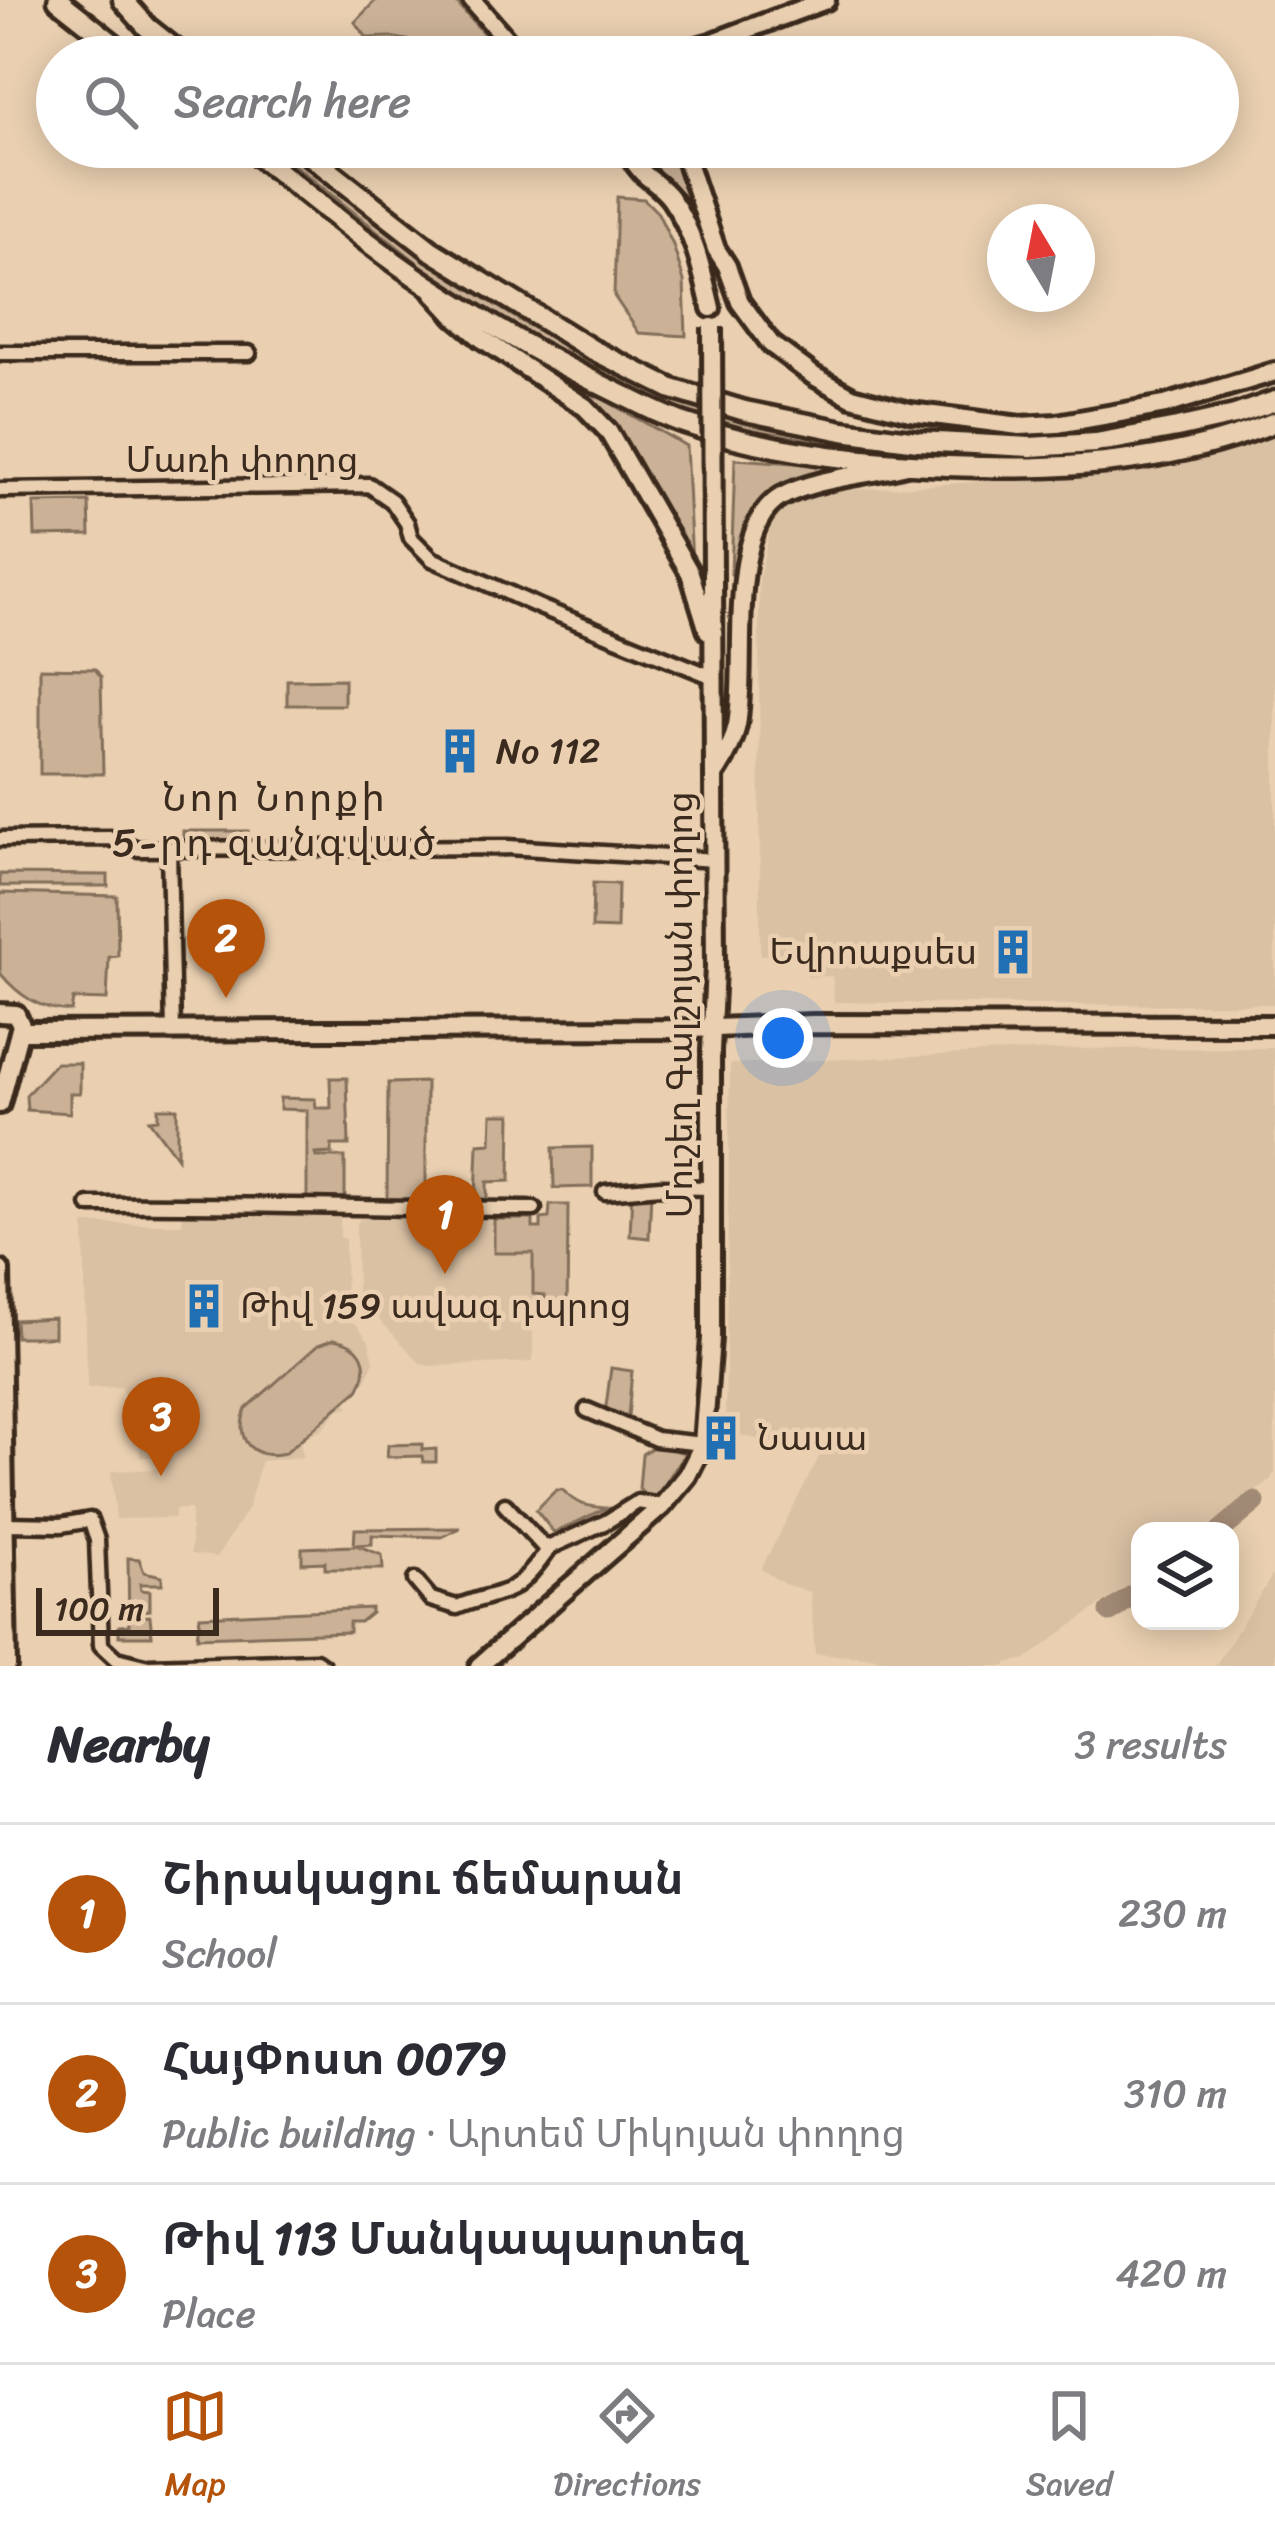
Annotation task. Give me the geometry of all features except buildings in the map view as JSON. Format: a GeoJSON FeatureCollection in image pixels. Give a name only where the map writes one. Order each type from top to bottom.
{"type":"FeatureCollection","features":[{"type":"Feature","properties":{"kind":"main road"},"geometry":{"type":"LineString","coordinates":[[58,0],[103,36]]}},
{"type":"Feature","properties":{"kind":"main road"},"geometry":{"type":"LineString","coordinates":[[124,0],[158,36]]}},
{"type":"Feature","properties":{"kind":"main road"},"geometry":{"type":"LineString","coordinates":[[472,0],[503,36]]}},
{"type":"Feature","properties":{"kind":"main road"},"geometry":{"type":"LineString","coordinates":[[738,36],[826,0]]}},
{"type":"Feature","properties":{"kind":"main road"},"geometry":{"type":"LineString","coordinates":[[275,168],[426,283],[575,373],[682,422],[770,445],[910,464],[1029,469],[1116,462],[1198,446],[1275,422]]}},
{"type":"Feature","properties":{"kind":"main road"},"geometry":{"type":"LineString","coordinates":[[325,168],[432,250],[591,349],[673,389],[784,420],[949,443],[1030,447],[1096,443],[1235,415],[1275,401]]}},
{"type":"Feature","properties":{"kind":"main road"},"geometry":{"type":"LineString","coordinates":[[639,168],[672,201],[683,220],[700,261],[711,317]]}},
{"type":"Feature","properties":{"kind":"main road"},"geometry":{"type":"LineString","coordinates":[[689,168],[716,249],[750,317],[771,344],[852,398],[885,407],[1020,425],[1057,424],[1165,405],[1275,372]]}},
{"type":"Feature","properties":{"kind":"main road","name":"Մուշեղ Գալշոյան փողոց"},"geometry":{"type":"LineString","coordinates":[[479,1666],[662,1506],[687,1476],[703,1444],[711,1338],[715,860],[711,317],[716,249]]}},
{"type":"Feature","properties":{"kind":"main road"},"geometry":{"type":"LineString","coordinates":[[426,283],[481,338],[585,407],[608,431],[690,573],[713,649]]}},
{"type":"Feature","properties":{"kind":"main road"},"geometry":{"type":"LineString","coordinates":[[949,443],[1020,425]]}},
{"type":"Feature","properties":{"kind":"main road"},"geometry":{"type":"LineString","coordinates":[[714,776],[727,758],[737,724],[747,554],[762,514],[778,499],[806,487],[910,464]]}},
{"type":"Feature","properties":{"kind":"main road"},"geometry":{"type":"LineString","coordinates":[[0,1012],[20,1019],[12,1037],[0,1104]]}},
{"type":"Feature","properties":{"kind":"main road"},"geometry":{"type":"LineString","coordinates":[[12,1037],[812,1024],[1275,1025]]}},
{"type":"Feature","properties":{"kind":"main road"},"geometry":{"type":"LineString","coordinates":[[0,1270],[8,1666]]}},
{"type":"Feature","properties":{"kind":"street"},"geometry":{"type":"LineString","coordinates":[[0,353],[249,352]]}},
{"type":"Feature","properties":{"kind":"street","name":"Մառի փողոց"},"geometry":{"type":"LineString","coordinates":[[0,490],[370,485],[392,501],[411,538],[432,559],[713,677]]}},
{"type":"Feature","properties":{"kind":"street"},"geometry":{"type":"LineString","coordinates":[[0,838],[110,838],[138,849],[169,850],[508,847],[715,860]]}},
{"type":"Feature","properties":{"kind":"street"},"geometry":{"type":"LineString","coordinates":[[169,850],[173,1031]]}},
{"type":"Feature","properties":{"kind":"street"},"geometry":{"type":"LineString","coordinates":[[604,1192],[711,1188]]}},
{"type":"Feature","properties":{"kind":"street"},"geometry":{"type":"LineString","coordinates":[[89,1205],[534,1209]]}},
{"type":"Feature","properties":{"kind":"street"},"geometry":{"type":"LineString","coordinates":[[587,1410],[656,1439],[703,1444]]}},
{"type":"Feature","properties":{"kind":"street"},"geometry":{"type":"LineString","coordinates":[[415,1580],[430,1599],[457,1607],[510,1590],[550,1547],[638,1502],[662,1506]]}},
{"type":"Feature","properties":{"kind":"street"},"geometry":{"type":"LineString","coordinates":[[506,1505],[542,1545],[550,1547]]}},
{"type":"Feature","properties":{"kind":"street"},"geometry":{"type":"LineString","coordinates":[[5,1524],[62,1525],[90,1520],[97,1540],[101,1645],[116,1659],[147,1666],[316,1661],[323,1666]]}},
{"type":"Feature","properties":{"kind":"shaded area"},"geometry":{"type":"Polygon","coordinates":[[[376,0],[454,0],[486,36],[366,36],[355,22],[376,0]]]}},
{"type":"Feature","properties":{"kind":"shaded area"},"geometry":{"type":"Polygon","coordinates":[[[298,168],[309,168],[428,262],[524,323],[668,398],[784,429],[907,451],[744,428],[667,405],[520,329],[423,267],[298,168]]]}},
{"type":"Feature","properties":{"kind":"shaded area"},"geometry":{"type":"Polygon","coordinates":[[[652,168],[682,168],[699,219],[696,226],[652,168]]]}},
{"type":"Feature","properties":{"kind":"shaded area"},"geometry":{"type":"Polygon","coordinates":[[[617,197],[644,199],[658,213],[684,281],[686,336],[639,333],[614,296],[617,197]]]}},
{"type":"Feature","properties":{"kind":"shaded area"},"geometry":{"type":"Polygon","coordinates":[[[479,329],[686,446],[692,562],[627,448],[479,329]]]}},
{"type":"Feature","properties":{"kind":"shaded area"},"geometry":{"type":"Polygon","coordinates":[[[1275,407],[1275,415],[1231,428],[1095,456],[1012,459],[925,453],[1028,453],[1275,407]]]}},
{"type":"Feature","properties":{"kind":"shaded area"},"geometry":{"type":"Polygon","coordinates":[[[1275,437],[1275,1004],[834,1002],[832,976],[807,977],[807,956],[760,955],[759,578],[773,517],[792,502],[832,491],[1152,471],[1275,437]]]}},
{"type":"Feature","properties":{"kind":"shaded area"},"geometry":{"type":"Polygon","coordinates":[[[735,459],[855,467],[804,477],[768,494],[745,526],[733,576],[735,459]]]}},
{"type":"Feature","properties":{"kind":"shaded area"},"geometry":{"type":"Polygon","coordinates":[[[89,502],[90,535],[35,536],[34,503],[89,502]]]}},
{"type":"Feature","properties":{"kind":"shaded area"},"geometry":{"type":"Polygon","coordinates":[[[40,668],[95,669],[101,677],[103,774],[40,774],[40,668]]]}},
{"type":"Feature","properties":{"kind":"shaded area"},"geometry":{"type":"Polygon","coordinates":[[[344,679],[344,705],[287,705],[287,680],[344,679]]]}},
{"type":"Feature","properties":{"kind":"shaded area"},"geometry":{"type":"Polygon","coordinates":[[[183,831],[248,831],[248,844],[183,844],[183,831]]]}},
{"type":"Feature","properties":{"kind":"shaded area"},"geometry":{"type":"Polygon","coordinates":[[[0,874],[108,875],[108,886],[0,886],[0,874]]]}},
{"type":"Feature","properties":{"kind":"shaded area"},"geometry":{"type":"Polygon","coordinates":[[[593,883],[618,884],[617,929],[592,928],[593,883]]]}},
{"type":"Feature","properties":{"kind":"shaded area"},"geometry":{"type":"Polygon","coordinates":[[[0,893],[117,896],[118,956],[109,957],[107,1000],[73,999],[71,1011],[60,1010],[31,1000],[7,981],[0,973],[0,893]]]}},
{"type":"Feature","properties":{"kind":"shaded area"},"geometry":{"type":"Polygon","coordinates":[[[1275,1048],[1275,1472],[1269,1482],[1213,1522],[1131,1522],[1131,1583],[1026,1659],[1007,1666],[911,1666],[870,1657],[815,1654],[810,1592],[784,1584],[761,1569],[820,1455],[725,1431],[730,1064],[1077,1049],[1275,1048]]]}},
{"type":"Feature","properties":{"kind":"shaded area"},"geometry":{"type":"Polygon","coordinates":[[[56,1063],[80,1063],[80,1093],[70,1093],[70,1113],[27,1110],[26,1095],[56,1063]]]}},
{"type":"Feature","properties":{"kind":"shaded area"},"geometry":{"type":"Polygon","coordinates":[[[330,1078],[347,1078],[349,1145],[332,1145],[332,1153],[315,1154],[345,1157],[345,1204],[307,1204],[307,1110],[280,1109],[280,1098],[315,1099],[316,1108],[331,1108],[330,1078]]]}},
{"type":"Feature","properties":{"kind":"shaded area"},"geometry":{"type":"Polygon","coordinates":[[[426,1082],[426,1193],[419,1194],[419,1200],[387,1200],[388,1083],[426,1082]]]}},
{"type":"Feature","properties":{"kind":"shaded area"},"geometry":{"type":"Polygon","coordinates":[[[158,1108],[177,1108],[177,1158],[149,1120],[158,1119],[158,1108]]]}},
{"type":"Feature","properties":{"kind":"shaded area"},"geometry":{"type":"Polygon","coordinates":[[[492,1114],[511,1114],[510,1181],[487,1182],[487,1199],[476,1199],[478,1144],[491,1143],[492,1114]]]}},
{"type":"Feature","properties":{"kind":"shaded area"},"geometry":{"type":"Polygon","coordinates":[[[592,1147],[592,1187],[554,1188],[553,1148],[592,1147]]]}},
{"type":"Feature","properties":{"kind":"shaded area"},"geometry":{"type":"Polygon","coordinates":[[[632,1191],[651,1192],[649,1238],[630,1236],[632,1191]]]}},
{"type":"Feature","properties":{"kind":"shaded area"},"geometry":{"type":"Polygon","coordinates":[[[550,1205],[568,1205],[567,1319],[545,1318],[545,1295],[533,1294],[533,1253],[494,1253],[494,1219],[533,1219],[533,1228],[541,1228],[541,1219],[549,1218],[550,1205]]]}},
{"type":"Feature","properties":{"kind":"shaded area"},"geometry":{"type":"Polygon","coordinates":[[[183,1211],[340,1213],[346,1320],[356,1324],[369,1341],[374,1361],[367,1379],[347,1403],[349,1407],[339,1409],[323,1428],[300,1440],[303,1457],[261,1461],[248,1508],[217,1557],[191,1554],[191,1509],[175,1509],[175,1518],[116,1519],[111,1471],[157,1469],[158,1457],[140,1457],[139,1417],[125,1416],[123,1387],[87,1388],[84,1224],[182,1224],[183,1211]]]}},
{"type":"Feature","properties":{"kind":"shaded area"},"geometry":{"type":"Polygon","coordinates":[[[360,1219],[533,1219],[533,1362],[420,1363],[357,1296],[356,1225],[360,1219]]]}},
{"type":"Feature","properties":{"kind":"shaded area"},"geometry":{"type":"Polygon","coordinates":[[[54,1318],[54,1337],[16,1337],[15,1320],[54,1318]]]}},
{"type":"Feature","properties":{"kind":"shaded area"},"geometry":{"type":"Polygon","coordinates":[[[334,1339],[352,1345],[362,1357],[364,1372],[358,1390],[285,1453],[264,1454],[249,1446],[242,1430],[246,1409],[318,1345],[334,1339]]]}},
{"type":"Feature","properties":{"kind":"shaded area"},"geometry":{"type":"Polygon","coordinates":[[[611,1368],[632,1371],[628,1417],[605,1414],[611,1368]]]}},
{"type":"Feature","properties":{"kind":"shaded area"},"geometry":{"type":"Polygon","coordinates":[[[422,1444],[422,1450],[436,1449],[436,1462],[423,1462],[422,1456],[387,1457],[388,1445],[422,1444]]]}},
{"type":"Feature","properties":{"kind":"shaded area"},"geometry":{"type":"Polygon","coordinates":[[[656,1445],[685,1453],[657,1496],[646,1496],[639,1489],[642,1454],[656,1445]]]}},
{"type":"Feature","properties":{"kind":"shaded area"},"geometry":{"type":"Polygon","coordinates":[[[556,1490],[582,1504],[606,1508],[554,1533],[536,1510],[556,1490]]]}},
{"type":"Feature","properties":{"kind":"shaded area"},"geometry":{"type":"Polygon","coordinates":[[[460,1528],[442,1537],[372,1535],[372,1544],[356,1545],[382,1555],[383,1569],[325,1569],[325,1562],[302,1563],[302,1548],[354,1546],[355,1529],[460,1528]]]}},
{"type":"Feature","properties":{"kind":"shaded area"},"geometry":{"type":"Polygon","coordinates":[[[128,1558],[139,1559],[144,1572],[162,1576],[162,1584],[140,1584],[141,1590],[150,1591],[150,1610],[138,1611],[137,1617],[150,1616],[152,1636],[119,1636],[119,1626],[129,1625],[128,1558]]]}},
{"type":"Feature","properties":{"kind":"shaded area"},"geometry":{"type":"Polygon","coordinates":[[[1275,1571],[1275,1666],[1215,1666],[1275,1571]]]}},
{"type":"Feature","properties":{"kind":"shaded area"},"geometry":{"type":"Polygon","coordinates":[[[371,1608],[360,1622],[349,1622],[349,1632],[197,1637],[200,1616],[371,1608]]]}},
{"type":"Feature","properties":{"kind":"waterway"},"geometry":{"type":"LineString","coordinates":[[1231,1522],[1255,1502]]}},
{"type":"Feature","properties":{"kind":"waterway"},"geometry":{"type":"LineString","coordinates":[[1110,1612],[1131,1597]]}},
{"type":"Feature","properties":{"kind":"place","name":"No 112"},"geometry":{"type":"Point","coordinates":[460,751]}},
{"type":"Feature","properties":{"kind":"place","name":"Եվրոաքսես"},"geometry":{"type":"Point","coordinates":[1013,952]}},
{"type":"Feature","properties":{"kind":"place","name":"ՀայՓոստ 0079"},"geometry":{"type":"Point","coordinates":[226,998]}},
{"type":"Feature","properties":{"kind":"place","name":"Շիրակացու ճեմարան"},"geometry":{"type":"Point","coordinates":[445,1274]}},
{"type":"Feature","properties":{"kind":"place","name":"Թիվ 159 ավագ դպրոց"},"geometry":{"type":"Point","coordinates":[204,1306]}},
{"type":"Feature","properties":{"kind":"place","name":"Նասա"},"geometry":{"type":"Point","coordinates":[721,1438]}},
{"type":"Feature","properties":{"kind":"place","name":"Թիվ 113 Մանկապարտեզ"},"geometry":{"type":"Point","coordinates":[161,1476]}},
{"type":"Feature","properties":{"kind":"district","name":"Նոր Նորքի 5-րդ զանգված"},"geometry":{"type":"Point","coordinates":[275,820]}}]}
